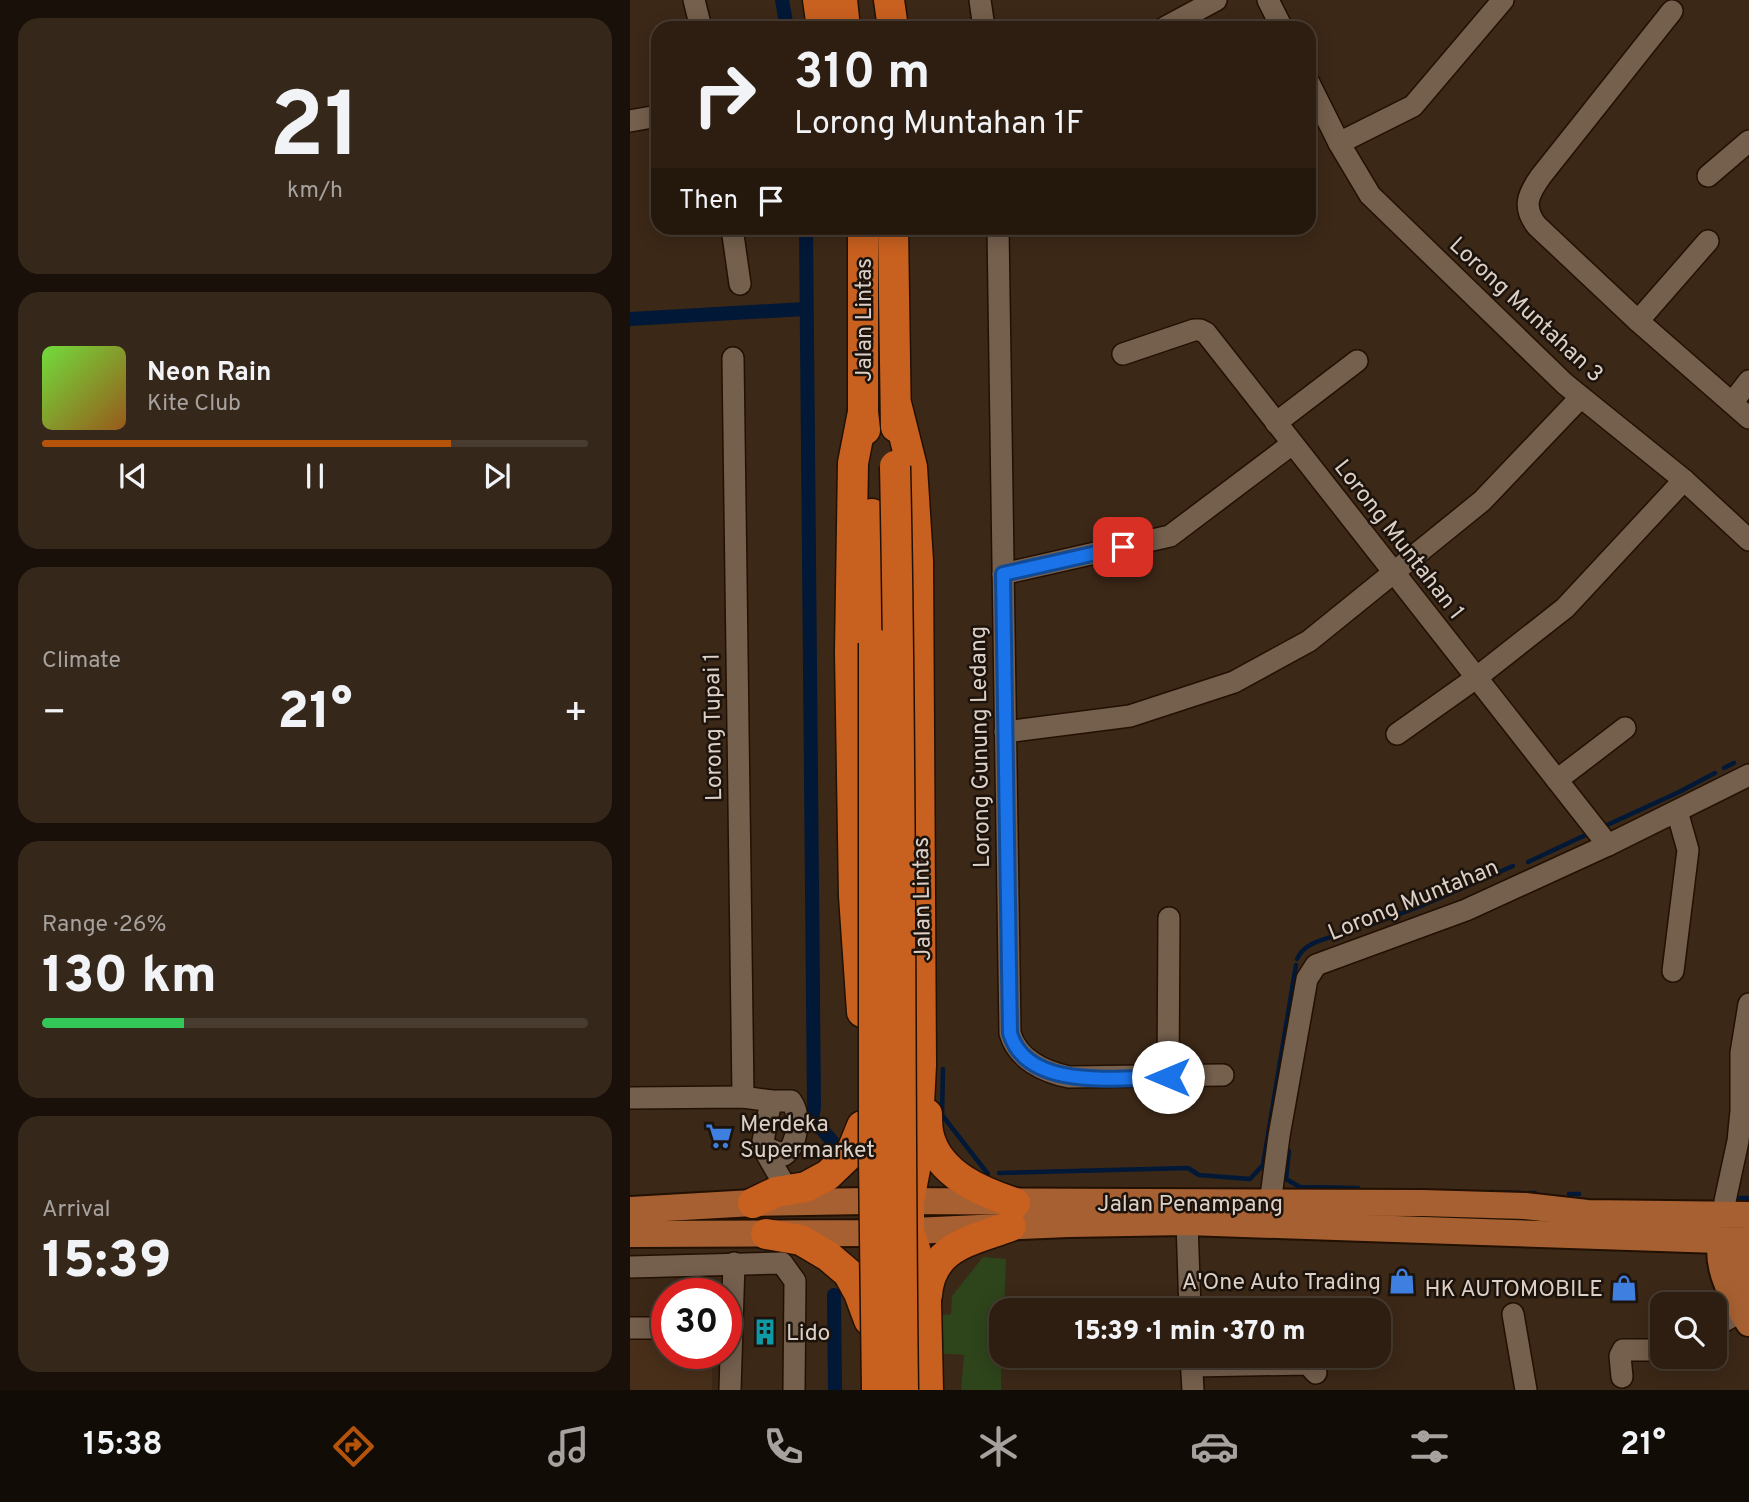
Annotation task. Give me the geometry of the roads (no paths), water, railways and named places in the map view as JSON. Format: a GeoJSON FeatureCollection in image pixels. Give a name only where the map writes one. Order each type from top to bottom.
{"type":"FeatureCollection","features":[{"type":"Feature","properties":{"kind":"highway"},"geometry":{"type":"LineString","coordinates":[[818,0],[821,21]]}},
{"type":"Feature","properties":{"kind":"highway"},"geometry":{"type":"LineString","coordinates":[[842,0],[844,21]]}},
{"type":"Feature","properties":{"kind":"highway"},"geometry":{"type":"LineString","coordinates":[[872,0],[875,21]]}},
{"type":"Feature","properties":{"kind":"highway"},"geometry":{"type":"LineString","coordinates":[[889,0],[892,21]]}},
{"type":"Feature","properties":{"kind":"highway","name":"Jalan Lintas"},"geometry":{"type":"LineString","coordinates":[[863,235],[863,412],[871,483],[874,643],[877,1390]]}},
{"type":"Feature","properties":{"kind":"highway","name":"Jalan Lintas"},"geometry":{"type":"LineString","coordinates":[[893,235],[899,635],[902,1390]]}},
{"type":"Feature","properties":{"kind":"highway","name":"Jalan Lintas"},"geometry":{"type":"LineString","coordinates":[[897,407],[912,467],[918,561],[921,1065],[916,1164],[909,1201],[909,1231],[920,1264],[926,1302],[928,1390]]}},
{"type":"Feature","properties":{"kind":"highway","name":"Jalan Lintas"},"geometry":{"type":"LineString","coordinates":[[863,412],[853,463],[850,652],[854,896],[864,1045],[862,1126],[868,1233],[867,1390]]}},
{"type":"Feature","properties":{"kind":"highway"},"geometry":{"type":"LineString","coordinates":[[921,1065],[929,1136],[935,1151],[954,1172],[1013,1215],[953,1248],[937,1262],[928,1280],[926,1302]]}},
{"type":"Feature","properties":{"kind":"highway"},"geometry":{"type":"LineString","coordinates":[[862,1126],[868,1146],[877,1152],[886,1153],[897,1149],[917,1123]]}},
{"type":"Feature","properties":{"kind":"highway"},"geometry":{"type":"LineString","coordinates":[[753,1203],[776,1192],[819,1181],[843,1163],[851,1153],[862,1126]]}},
{"type":"Feature","properties":{"kind":"highway"},"geometry":{"type":"LineString","coordinates":[[766,1234],[801,1240],[828,1256],[848,1273],[869,1310]]}},
{"type":"Feature","properties":{"kind":"highway"},"geometry":{"type":"LineString","coordinates":[[869,1310],[874,1284],[886,1272],[897,1269],[907,1271],[916,1280],[926,1302]]}},
{"type":"Feature","properties":{"kind":"main road","name":"Jalan Penampang"},"geometry":{"type":"LineString","coordinates":[[630,1210],[753,1203],[909,1201],[1013,1215],[1187,1222],[1738,1229]]}},
{"type":"Feature","properties":{"kind":"main road","name":"Jalan Penampang"},"geometry":{"type":"LineString","coordinates":[[630,1234],[868,1233],[909,1231],[1013,1215],[1270,1203],[1431,1203],[1525,1206],[1587,1213],[1685,1213],[1738,1229]]}},
{"type":"Feature","properties":{"kind":"main road"},"geometry":{"type":"LineString","coordinates":[[1738,1229],[1747,1274],[1747,1313]]}},
{"type":"Feature","properties":{"kind":"main road"},"geometry":{"type":"LineString","coordinates":[[1738,1229],[1721,1255],[1724,1275],[1747,1313]]}},
{"type":"Feature","properties":{"kind":"street"},"geometry":{"type":"LineString","coordinates":[[694,0],[699,21]]}},
{"type":"Feature","properties":{"kind":"street"},"geometry":{"type":"LineString","coordinates":[[980,0],[983,21]]}},
{"type":"Feature","properties":{"kind":"street"},"geometry":{"type":"LineString","coordinates":[[1177,21],[1216,0]]}},
{"type":"Feature","properties":{"kind":"street"},"geometry":{"type":"LineString","coordinates":[[1268,0],[1278,21]]}},
{"type":"Feature","properties":{"kind":"street"},"geometry":{"type":"LineString","coordinates":[[1339,143],[1413,106],[1503,0]]}},
{"type":"Feature","properties":{"kind":"street"},"geometry":{"type":"LineString","coordinates":[[1672,11],[1541,176],[1527,201],[1527,209],[1537,226],[1749,418]]}},
{"type":"Feature","properties":{"kind":"street"},"geometry":{"type":"LineString","coordinates":[[630,121],[651,117]]}},
{"type":"Feature","properties":{"kind":"street","name":"Lorong Muntahan 3"},"geometry":{"type":"LineString","coordinates":[[1318,122],[1339,143],[1370,195],[1580,397],[1684,480],[1749,540]]}},
{"type":"Feature","properties":{"kind":"street"},"geometry":{"type":"LineString","coordinates":[[1708,176],[1749,141]]}},
{"type":"Feature","properties":{"kind":"street"},"geometry":{"type":"LineString","coordinates":[[733,235],[740,284]]}},
{"type":"Feature","properties":{"kind":"street","name":"Lorong Gunung Ledang"},"geometry":{"type":"LineString","coordinates":[[998,235],[1010,1033],[1013,1045],[1040,1068],[1060,1075],[1223,1075]]}},
{"type":"Feature","properties":{"kind":"street"},"geometry":{"type":"LineString","coordinates":[[1639,321],[1708,241]]}},
{"type":"Feature","properties":{"kind":"street","name":"Lorong Muntahan 1"},"geometry":{"type":"LineString","coordinates":[[1123,354],[1200,330],[1206,333],[1608,845]]}},
{"type":"Feature","properties":{"kind":"street","name":"Lorong Tupai 1"},"geometry":{"type":"LineString","coordinates":[[733,358],[743,1097]]}},
{"type":"Feature","properties":{"kind":"street"},"geometry":{"type":"LineString","coordinates":[[1276,423],[1357,361]]}},
{"type":"Feature","properties":{"kind":"street"},"geometry":{"type":"LineString","coordinates":[[1732,403],[1749,381]]}},
{"type":"Feature","properties":{"kind":"street"},"geometry":{"type":"LineString","coordinates":[[1005,732],[1130,716],[1234,682],[1309,641],[1482,501],[1580,397]]}},
{"type":"Feature","properties":{"kind":"street"},"geometry":{"type":"LineString","coordinates":[[1003,574],[1170,536],[1292,444]]}},
{"type":"Feature","properties":{"kind":"street"},"geometry":{"type":"LineString","coordinates":[[1397,734],[1476,678],[1565,608],[1684,480]]}},
{"type":"Feature","properties":{"kind":"street"},"geometry":{"type":"LineString","coordinates":[[1557,780],[1625,728]]}},
{"type":"Feature","properties":{"kind":"street","name":"Lorong Muntahan"},"geometry":{"type":"LineString","coordinates":[[1270,1203],[1307,979],[1316,965],[1466,910],[1608,845],[1749,775]]}},
{"type":"Feature","properties":{"kind":"street"},"geometry":{"type":"LineString","coordinates":[[1673,971],[1689,850],[1677,811]]}},
{"type":"Feature","properties":{"kind":"street"},"geometry":{"type":"LineString","coordinates":[[1168,918],[1168,1077]]}},
{"type":"Feature","properties":{"kind":"street"},"geometry":{"type":"LineString","coordinates":[[1738,1229],[1725,1201],[1738,1141],[1741,1054],[1749,1004]]}},
{"type":"Feature","properties":{"kind":"street"},"geometry":{"type":"LineString","coordinates":[[630,1098],[743,1097],[791,1101],[794,1105],[796,1127],[794,1144],[784,1155],[762,1146]]}},
{"type":"Feature","properties":{"kind":"street"},"geometry":{"type":"LineString","coordinates":[[771,1101],[762,1146],[788,1191]]}},
{"type":"Feature","properties":{"kind":"street"},"geometry":{"type":"LineString","coordinates":[[1187,1222],[1190,1298]]}},
{"type":"Feature","properties":{"kind":"street"},"geometry":{"type":"LineString","coordinates":[[733,1278],[734,1263]]}},
{"type":"Feature","properties":{"kind":"street"},"geometry":{"type":"LineString","coordinates":[[630,1267],[782,1263],[795,1281],[794,1390]]}},
{"type":"Feature","properties":{"kind":"street"},"geometry":{"type":"LineString","coordinates":[[1727,1321],[1747,1313]]}},
{"type":"Feature","properties":{"kind":"street"},"geometry":{"type":"LineString","coordinates":[[1513,1314],[1526,1390]]}},
{"type":"Feature","properties":{"kind":"street"},"geometry":{"type":"LineString","coordinates":[[630,1328],[651,1328]]}},
{"type":"Feature","properties":{"kind":"street"},"geometry":{"type":"LineString","coordinates":[[1622,1377],[1620,1356],[1623,1350],[1650,1350]]}},
{"type":"Feature","properties":{"kind":"street"},"geometry":{"type":"LineString","coordinates":[[1192,1368],[1192,1390]]}},
{"type":"Feature","properties":{"kind":"street"},"geometry":{"type":"LineString","coordinates":[[1312,1368],[1316,1373]]}},
{"type":"Feature","properties":{"kind":"street"},"geometry":{"type":"LineString","coordinates":[[730,1369],[730,1390]]}},
{"type":"Feature","properties":{"kind":"waterway"},"geometry":{"type":"LineString","coordinates":[[782,0],[786,21]]}},
{"type":"Feature","properties":{"kind":"waterway"},"geometry":{"type":"LineString","coordinates":[[806,235],[812,1118],[832,1141]]}},
{"type":"Feature","properties":{"kind":"waterway"},"geometry":{"type":"LineString","coordinates":[[630,319],[805,309]]}},
{"type":"Feature","properties":{"kind":"waterway"},"geometry":{"type":"LineString","coordinates":[[1724,768],[1734,763]]}},
{"type":"Feature","properties":{"kind":"waterway"},"geometry":{"type":"LineString","coordinates":[[1605,826],[1715,773]]}},
{"type":"Feature","properties":{"kind":"waterway"},"geometry":{"type":"LineString","coordinates":[[1528,862],[1592,832]]}},
{"type":"Feature","properties":{"kind":"waterway"},"geometry":{"type":"LineString","coordinates":[[1370,925],[1513,866]]}},
{"type":"Feature","properties":{"kind":"waterway"},"geometry":{"type":"LineString","coordinates":[[1297,959],[1312,944],[1347,932]]}},
{"type":"Feature","properties":{"kind":"waterway"},"geometry":{"type":"LineString","coordinates":[[999,1173],[1188,1168],[1199,1175],[1250,1179],[1263,1165],[1296,965]]}},
{"type":"Feature","properties":{"kind":"waterway"},"geometry":{"type":"LineString","coordinates":[[942,1115],[943,1069]]}},
{"type":"Feature","properties":{"kind":"waterway"},"geometry":{"type":"LineString","coordinates":[[938,1115],[942,1115],[988,1174]]}},
{"type":"Feature","properties":{"kind":"waterway"},"geometry":{"type":"LineString","coordinates":[[1289,1151],[1286,1179],[1300,1187],[1358,1188]]}},
{"type":"Feature","properties":{"kind":"waterway"},"geometry":{"type":"LineString","coordinates":[[1491,1192],[1521,1193]]}},
{"type":"Feature","properties":{"kind":"waterway"},"geometry":{"type":"LineString","coordinates":[[1529,1193],[1535,1193]]}},
{"type":"Feature","properties":{"kind":"waterway"},"geometry":{"type":"LineString","coordinates":[[1569,1194],[1579,1194]]}},
{"type":"Feature","properties":{"kind":"waterway"},"geometry":{"type":"LineString","coordinates":[[1732,1198],[1749,1198]]}},
{"type":"Feature","properties":{"kind":"waterway"},"geometry":{"type":"LineString","coordinates":[[834,1295],[835,1390]]}},
{"type":"Feature","properties":{"kind":"place","name":"Merdeka Supermarket"},"geometry":{"type":"Point","coordinates":[719,1136]}},
{"type":"Feature","properties":{"kind":"place","name":"A'One Auto Trading"},"geometry":{"type":"Point","coordinates":[1402,1281]}},
{"type":"Feature","properties":{"kind":"place","name":"HK AUTOMOBILE"},"geometry":{"type":"Point","coordinates":[1624,1288]}},
{"type":"Feature","properties":{"kind":"place","name":"Lido"},"geometry":{"type":"Point","coordinates":[765,1332]}}]}
